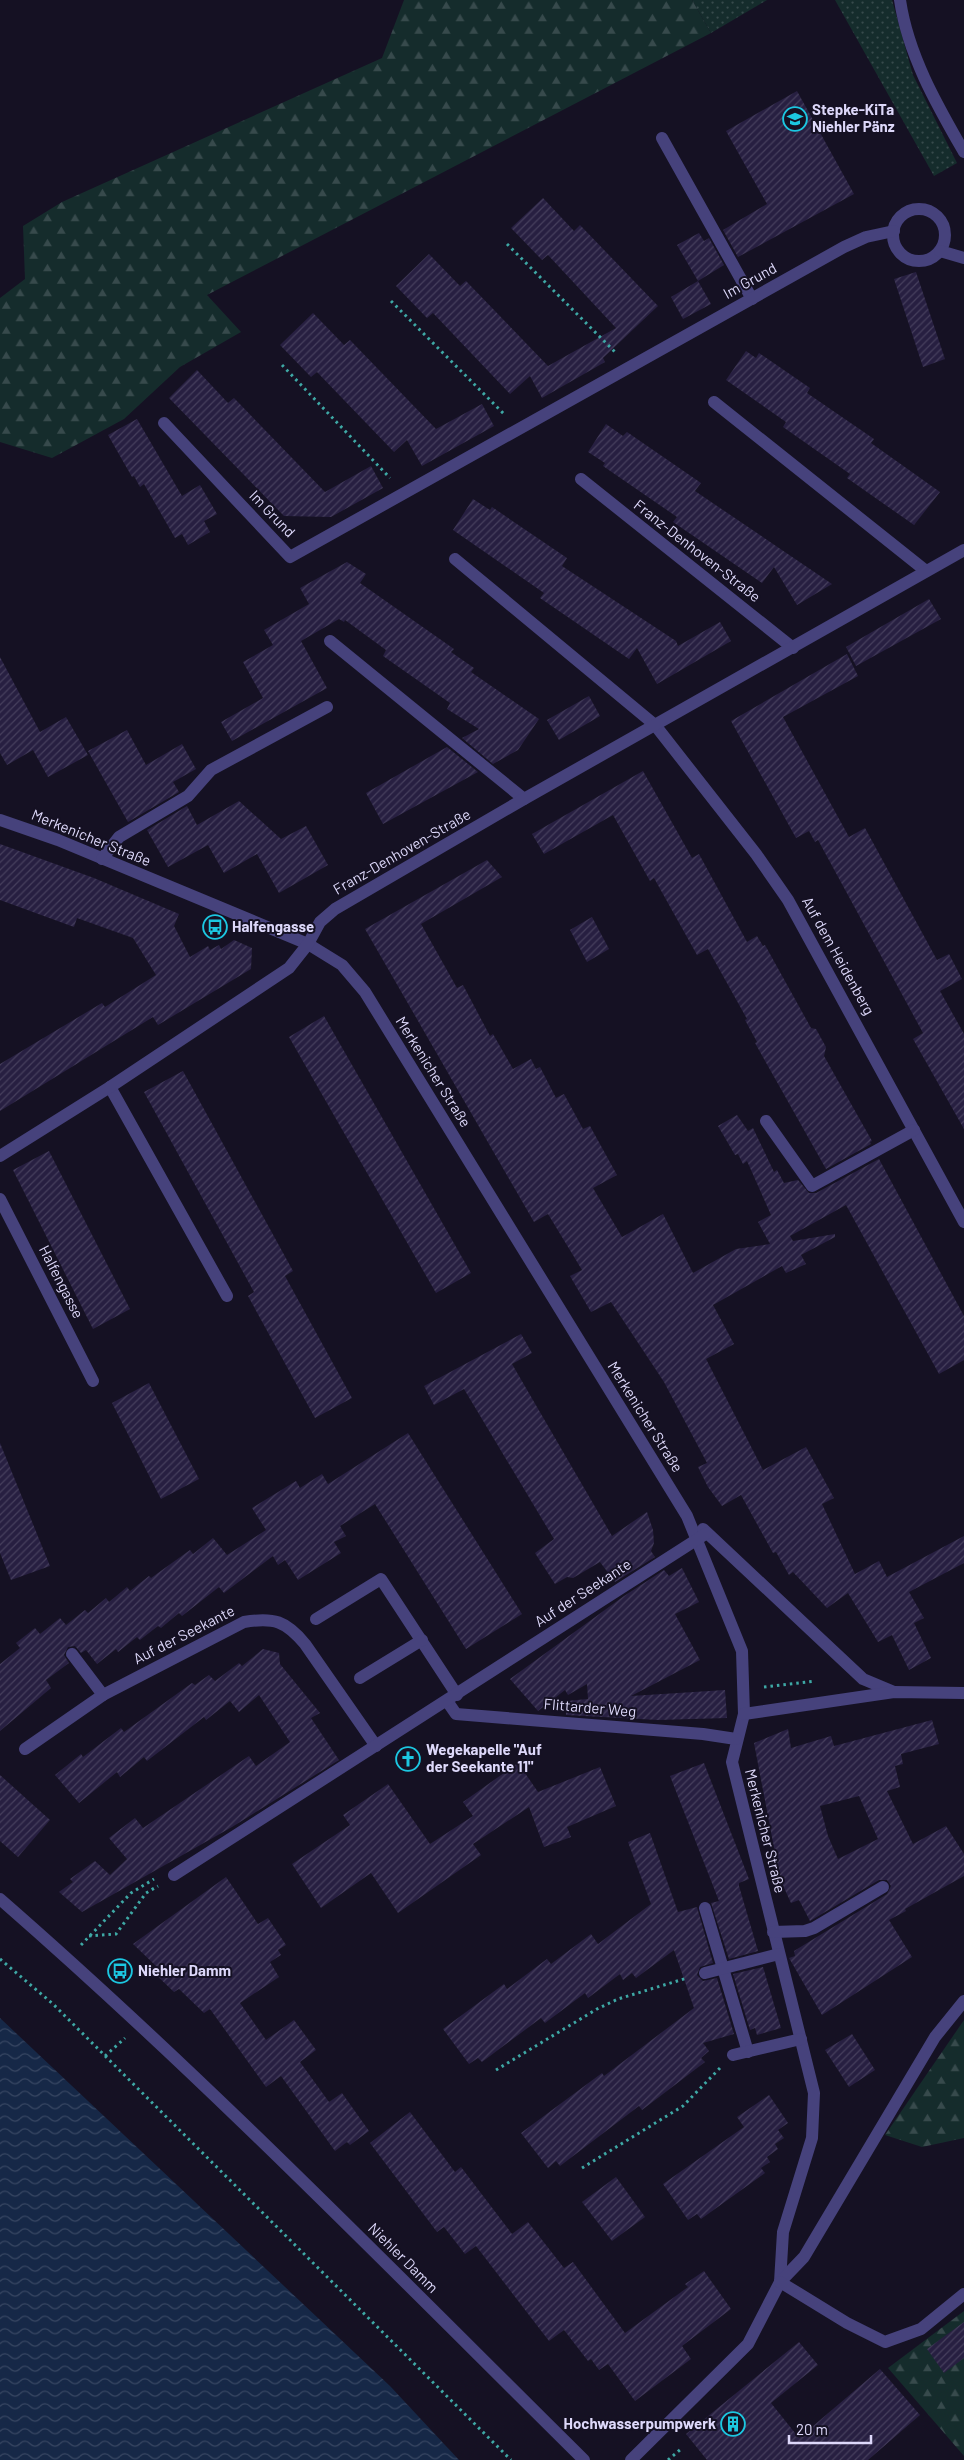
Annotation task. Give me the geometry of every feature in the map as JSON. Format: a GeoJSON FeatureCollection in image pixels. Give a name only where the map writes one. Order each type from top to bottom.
{"type":"FeatureCollection","features":[{"type":"Feature","properties":{"kind":"street"},"geometry":{"type":"LineString","coordinates":[[900,0],[916,56],[928,86],[964,152]]}},
{"type":"Feature","properties":{"kind":"street"},"geometry":{"type":"LineString","coordinates":[[662,138],[752,299]]}},
{"type":"Feature","properties":{"kind":"street"},"geometry":{"type":"LineString","coordinates":[[917,210],[933,214],[944,226],[944,243],[940,251],[926,260],[909,259],[897,248],[894,231],[897,223],[909,212],[917,210]]}},
{"type":"Feature","properties":{"kind":"street","name":"Im Grund"},"geometry":{"type":"LineString","coordinates":[[164,423],[290,557],[858,240],[894,231]]}},
{"type":"Feature","properties":{"kind":"street"},"geometry":{"type":"LineString","coordinates":[[940,251],[964,258]]}},
{"type":"Feature","properties":{"kind":"street"},"geometry":{"type":"LineString","coordinates":[[714,402],[926,571]]}},
{"type":"Feature","properties":{"kind":"street","name":"Franz-Denhoven-Straße"},"geometry":{"type":"LineString","coordinates":[[581,479],[793,648]]}},
{"type":"Feature","properties":{"kind":"street","name":"Franz-Denhoven-Straße"},"geometry":{"type":"LineString","coordinates":[[308,944],[320,922],[335,910],[524,799],[964,550]]}},
{"type":"Feature","properties":{"kind":"street"},"geometry":{"type":"LineString","coordinates":[[455,559],[655,725]]}},
{"type":"Feature","properties":{"kind":"street"},"geometry":{"type":"LineString","coordinates":[[330,641],[524,799]]}},
{"type":"Feature","properties":{"kind":"street"},"geometry":{"type":"LineString","coordinates":[[102,859],[119,837],[188,796],[211,770],[327,707]]}},
{"type":"Feature","properties":{"kind":"street","name":"Auf dem Heidenberg"},"geometry":{"type":"LineString","coordinates":[[655,725],[756,854],[788,900],[964,1222]]}},
{"type":"Feature","properties":{"kind":"street","name":"Merkenicher Straße"},"geometry":{"type":"LineString","coordinates":[[0,820],[58,840],[308,944],[342,965],[365,992],[687,1516],[702,1536],[863,1679],[894,1692]]}},
{"type":"Feature","properties":{"kind":"street"},"geometry":{"type":"LineString","coordinates":[[0,1156],[110,1087],[289,968],[308,944]]}},
{"type":"Feature","properties":{"kind":"street"},"geometry":{"type":"LineString","coordinates":[[110,1087],[227,1296]]}},
{"type":"Feature","properties":{"kind":"street"},"geometry":{"type":"LineString","coordinates":[[766,1121],[812,1186],[914,1130]]}},
{"type":"Feature","properties":{"kind":"street","name":"Halfengasse"},"geometry":{"type":"LineString","coordinates":[[0,1199],[92,1381]]}},
{"type":"Feature","properties":{"kind":"street","name":"Merkenicher Straße"},"geometry":{"type":"LineString","coordinates":[[631,2460],[748,2344],[780,2282],[783,2232],[812,2138],[814,2093],[732,1762],[736,1739],[744,1714],[742,1651],[702,1536]]}},
{"type":"Feature","properties":{"kind":"street","name":"Auf der Seekante"},"geometry":{"type":"LineString","coordinates":[[174,1875],[702,1536]]}},
{"type":"Feature","properties":{"kind":"street"},"geometry":{"type":"LineString","coordinates":[[316,1619],[381,1579],[422,1640],[452,1698]]}},
{"type":"Feature","properties":{"kind":"street","name":"Auf der Seekante"},"geometry":{"type":"LineString","coordinates":[[25,1749],[104,1695],[244,1622],[262,1619],[278,1621],[293,1630],[305,1644],[376,1746]]}},
{"type":"Feature","properties":{"kind":"street"},"geometry":{"type":"LineString","coordinates":[[360,1678],[422,1640]]}},
{"type":"Feature","properties":{"kind":"street"},"geometry":{"type":"LineString","coordinates":[[72,1654],[104,1695]]}},
{"type":"Feature","properties":{"kind":"street"},"geometry":{"type":"LineString","coordinates":[[744,1714],[894,1692],[964,1693]]}},
{"type":"Feature","properties":{"kind":"street","name":"Flittarder Weg"},"geometry":{"type":"LineString","coordinates":[[452,1698],[456,1714],[693,1733],[736,1739]]}},
{"type":"Feature","properties":{"kind":"street"},"geometry":{"type":"LineString","coordinates":[[773,1932],[805,1931],[814,1928],[882,1887]]}},
{"type":"Feature","properties":{"kind":"street","name":"Niehler Damm"},"geometry":{"type":"LineString","coordinates":[[0,1898],[68,1959],[328,2206],[584,2460]]}},
{"type":"Feature","properties":{"kind":"street"},"geometry":{"type":"LineString","coordinates":[[705,1908],[748,2052]]}},
{"type":"Feature","properties":{"kind":"street"},"geometry":{"type":"LineString","coordinates":[[704,1973],[779,1954]]}},
{"type":"Feature","properties":{"kind":"street"},"geometry":{"type":"LineString","coordinates":[[964,2001],[935,2037],[804,2257],[780,2282],[847,2323],[885,2342],[921,2329],[964,2294]]}},
{"type":"Feature","properties":{"kind":"street"},"geometry":{"type":"LineString","coordinates":[[733,2055],[801,2039]]}},
{"type":"Feature","properties":{"kind":"path"},"geometry":{"type":"LineString","coordinates":[[507,244],[618,355],[626,369]]}},
{"type":"Feature","properties":{"kind":"path"},"geometry":{"type":"LineString","coordinates":[[390,301],[506,416],[514,432]]}},
{"type":"Feature","properties":{"kind":"path"},"geometry":{"type":"LineString","coordinates":[[282,364],[394,482],[402,495]]}},
{"type":"Feature","properties":{"kind":"path"},"geometry":{"type":"LineString","coordinates":[[89,1936],[116,1934],[146,1894],[174,1875]]}},
{"type":"Feature","properties":{"kind":"path"},"geometry":{"type":"LineString","coordinates":[[68,1959],[131,1893],[160,1876]]}},
{"type":"Feature","properties":{"kind":"path"},"geometry":{"type":"LineString","coordinates":[[0,1959],[53,2004],[511,2460]]}},
{"type":"Feature","properties":{"kind":"path"},"geometry":{"type":"LineString","coordinates":[[496,2070],[597,2009],[618,1999],[704,1973]]}},
{"type":"Feature","properties":{"kind":"path"},"geometry":{"type":"LineString","coordinates":[[105,2056],[139,2026]]}},
{"type":"Feature","properties":{"kind":"path"},"geometry":{"type":"LineString","coordinates":[[582,2168],[683,2106],[733,2055]]}},
{"type":"Feature","properties":{"kind":"path"},"geometry":{"type":"LineString","coordinates":[[668,2460],[681,2449]]}},
{"type":"Feature","properties":{"kind":"green space"},"geometry":{"type":"Polygon","coordinates":[[[404,0],[692,0],[711,33],[207,295],[241,332],[180,367],[124,419],[52,458],[0,442],[0,298],[25,279],[23,226],[62,202],[382,58],[404,0]]]}},
{"type":"Feature","properties":{"kind":"green space"},"geometry":{"type":"Polygon","coordinates":[[[692,0],[767,0],[711,33],[692,0]]]}},
{"type":"Feature","properties":{"kind":"green space"},"geometry":{"type":"Polygon","coordinates":[[[835,0],[892,0],[913,75],[957,163],[934,176],[835,0]]]}},
{"type":"Feature","properties":{"kind":"green space"},"geometry":{"type":"Polygon","coordinates":[[[964,2020],[964,2138],[922,2147],[885,2135],[964,2020]]]}},
{"type":"Feature","properties":{"kind":"green space"},"geometry":{"type":"Polygon","coordinates":[[[964,2311],[964,2456],[888,2368],[964,2311]]]}},
{"type":"Feature","properties":{"kind":"water"},"geometry":{"type":"Polygon","coordinates":[[[0,2018],[390,2386],[459,2460],[0,2460],[0,2018]]]}},
{"type":"Feature","properties":{"kind":"building"},"geometry":{"type":"Polygon","coordinates":[[[797,91],[854,194],[738,257],[723,230],[767,204],[726,131],[797,91]]]}},
{"type":"Feature","properties":{"kind":"building"},"geometry":{"type":"Polygon","coordinates":[[[543,198],[574,231],[580,225],[658,306],[603,358],[605,362],[542,398],[530,376],[510,394],[433,313],[427,318],[396,286],[429,254],[460,286],[466,281],[548,366],[616,328],[548,255],[542,260],[511,228],[543,198]]]}},
{"type":"Feature","properties":{"kind":"building"},"geometry":{"type":"Polygon","coordinates":[[[699,233],[704,241],[709,238],[724,265],[698,281],[677,245],[699,233]]]}},
{"type":"Feature","properties":{"kind":"building"},"geometry":{"type":"Polygon","coordinates":[[[916,272],[945,359],[923,367],[894,279],[916,272]]]}},
{"type":"Feature","properties":{"kind":"building"},"geometry":{"type":"Polygon","coordinates":[[[698,281],[711,304],[683,319],[671,297],[698,281]]]}},
{"type":"Feature","properties":{"kind":"building"},"geometry":{"type":"Polygon","coordinates":[[[313,313],[344,345],[350,340],[436,429],[482,404],[494,426],[422,466],[407,440],[394,452],[317,372],[311,377],[280,345],[313,313]]]}},
{"type":"Feature","properties":{"kind":"building"},"geometry":{"type":"Polygon","coordinates":[[[746,351],[756,358],[759,353],[810,388],[807,393],[874,439],[871,443],[940,492],[914,525],[847,478],[850,474],[783,427],[786,422],[726,380],[746,351]]]}},
{"type":"Feature","properties":{"kind":"building"},"geometry":{"type":"Polygon","coordinates":[[[197,370],[228,403],[234,398],[325,492],[371,466],[383,488],[331,517],[284,516],[169,398],[197,370]]]}},
{"type":"Feature","properties":{"kind":"building"},"geometry":{"type":"Polygon","coordinates":[[[137,419],[182,496],[200,485],[217,514],[204,521],[210,532],[188,545],[182,534],[175,538],[144,484],[140,487],[134,476],[132,477],[108,435],[137,419]]]}},
{"type":"Feature","properties":{"kind":"building"},"geometry":{"type":"Polygon","coordinates":[[[606,424],[623,436],[627,432],[701,483],[695,491],[832,584],[797,605],[774,567],[762,583],[673,522],[677,517],[603,466],[605,463],[588,452],[606,424]]]}},
{"type":"Feature","properties":{"kind":"building"},"geometry":{"type":"Polygon","coordinates":[[[473,499],[490,510],[492,507],[567,558],[562,566],[676,641],[678,646],[720,622],[731,641],[657,684],[637,648],[629,659],[540,598],[544,593],[453,530],[473,499]]]}},
{"type":"Feature","properties":{"kind":"building"},"geometry":{"type":"Polygon","coordinates":[[[347,562],[366,574],[360,583],[454,649],[451,652],[474,668],[471,672],[539,719],[518,750],[493,764],[462,738],[479,729],[447,709],[450,703],[383,656],[386,650],[345,620],[344,622],[339,619],[301,641],[327,688],[232,741],[221,722],[263,698],[243,662],[273,645],[264,630],[309,604],[300,588],[347,562]]]}},
{"type":"Feature","properties":{"kind":"building"},"geometry":{"type":"Polygon","coordinates":[[[929,599],[941,619],[856,666],[846,647],[929,599]]]}},
{"type":"Feature","properties":{"kind":"building"},"geometry":{"type":"Polygon","coordinates":[[[847,654],[858,676],[783,717],[849,837],[865,828],[937,960],[949,954],[962,979],[940,991],[964,1034],[964,1129],[913,1039],[923,1033],[818,840],[815,842],[809,831],[796,838],[731,721],[847,654]]]}},
{"type":"Feature","properties":{"kind":"building"},"geometry":{"type":"Polygon","coordinates":[[[0,657],[40,732],[66,717],[88,755],[48,777],[33,750],[7,765],[0,753],[0,657]]]}},
{"type":"Feature","properties":{"kind":"building"},"geometry":{"type":"Polygon","coordinates":[[[589,696],[600,716],[559,740],[547,720],[589,696]]]}},
{"type":"Feature","properties":{"kind":"building"},"geometry":{"type":"Polygon","coordinates":[[[127,730],[146,765],[182,744],[196,769],[173,782],[179,792],[128,822],[88,751],[127,730]]]}},
{"type":"Feature","properties":{"kind":"building"},"geometry":{"type":"Polygon","coordinates":[[[447,747],[478,772],[383,824],[366,793],[447,747]]]}},
{"type":"Feature","properties":{"kind":"building"},"geometry":{"type":"Polygon","coordinates":[[[643,771],[692,858],[699,854],[747,942],[757,936],[763,946],[765,945],[811,1028],[816,1029],[826,1047],[824,1056],[872,1141],[870,1142],[871,1144],[826,1169],[755,1043],[757,1042],[745,1020],[747,1019],[708,949],[697,955],[654,878],[650,881],[613,815],[544,854],[532,834],[643,771]]]}},
{"type":"Feature","properties":{"kind":"building"},"geometry":{"type":"Polygon","coordinates":[[[239,801],[281,839],[306,826],[328,865],[279,893],[257,854],[224,873],[208,845],[168,867],[147,830],[187,806],[197,825],[239,801]]]}},
{"type":"Feature","properties":{"kind":"building"},"geometry":{"type":"Polygon","coordinates":[[[0,844],[94,878],[179,914],[174,926],[190,957],[208,946],[210,950],[219,945],[221,949],[234,940],[252,948],[251,969],[158,1025],[153,1017],[0,1111],[0,1064],[102,1003],[105,1007],[156,975],[133,938],[77,918],[74,927],[0,900],[0,844]]]}},
{"type":"Feature","properties":{"kind":"building"},"geometry":{"type":"Polygon","coordinates":[[[487,860],[502,877],[421,924],[457,988],[463,985],[490,1036],[493,1034],[513,1069],[531,1059],[536,1069],[540,1067],[556,1098],[564,1094],[583,1129],[590,1126],[617,1175],[593,1188],[622,1237],[663,1214],[693,1273],[736,1249],[770,1244],[758,1222],[771,1215],[747,1161],[743,1164],[738,1154],[735,1155],[718,1126],[737,1115],[748,1131],[753,1128],[774,1172],[777,1170],[784,1183],[798,1180],[809,1193],[816,1193],[879,1159],[964,1316],[964,1360],[939,1374],[846,1205],[790,1236],[793,1241],[835,1234],[835,1237],[801,1255],[806,1264],[786,1273],[782,1266],[713,1305],[734,1344],[706,1359],[763,1470],[806,1447],[834,1498],[822,1504],[855,1574],[879,1561],[887,1577],[964,1536],[964,1563],[909,1592],[924,1618],[914,1623],[931,1658],[909,1670],[892,1635],[878,1642],[848,1593],[827,1608],[793,1572],[789,1575],[776,1552],[773,1553],[741,1495],[722,1506],[708,1487],[698,1467],[707,1463],[664,1382],[611,1302],[591,1312],[570,1276],[582,1270],[548,1214],[534,1222],[365,929],[487,860]]]}},
{"type":"Feature","properties":{"kind":"building"},"geometry":{"type":"Polygon","coordinates":[[[592,917],[609,949],[587,962],[570,930],[592,917]]]}},
{"type":"Feature","properties":{"kind":"building"},"geometry":{"type":"Polygon","coordinates":[[[324,1016],[471,1273],[436,1293],[289,1037],[324,1016]]]}},
{"type":"Feature","properties":{"kind":"building"},"geometry":{"type":"Polygon","coordinates":[[[183,1071],[293,1271],[285,1276],[352,1398],[315,1418],[248,1296],[254,1292],[144,1092],[183,1071]]]}},
{"type":"Feature","properties":{"kind":"building"},"geometry":{"type":"Polygon","coordinates":[[[49,1151],[130,1309],[93,1329],[13,1170],[49,1151]]]}},
{"type":"Feature","properties":{"kind":"building"},"geometry":{"type":"Polygon","coordinates":[[[521,1334],[532,1353],[512,1364],[612,1536],[647,1512],[653,1530],[654,1543],[651,1551],[655,1557],[615,1582],[600,1562],[573,1578],[567,1577],[555,1584],[535,1553],[554,1539],[464,1389],[434,1405],[424,1386],[521,1334]]]}},
{"type":"Feature","properties":{"kind":"building"},"geometry":{"type":"Polygon","coordinates":[[[149,1383],[199,1479],[161,1499],[112,1403],[149,1383]]]}},
{"type":"Feature","properties":{"kind":"building"},"geometry":{"type":"Polygon","coordinates":[[[408,1433],[522,1614],[466,1649],[375,1504],[340,1526],[346,1536],[334,1542],[341,1553],[298,1580],[285,1560],[278,1565],[273,1556],[224,1593],[219,1587],[182,1616],[179,1613],[161,1628],[158,1626],[140,1640],[137,1637],[118,1652],[116,1649],[97,1664],[86,1650],[81,1653],[75,1646],[68,1647],[64,1655],[69,1663],[46,1680],[51,1688],[0,1731],[0,1664],[20,1648],[16,1643],[35,1628],[40,1634],[60,1618],[66,1625],[85,1610],[88,1613],[106,1598],[109,1602],[127,1587],[130,1591],[149,1576],[151,1578],[190,1550],[193,1554],[213,1538],[227,1555],[266,1530],[252,1508],[296,1481],[300,1488],[322,1474],[328,1484],[408,1433]]]}},
{"type":"Feature","properties":{"kind":"building"},"geometry":{"type":"Polygon","coordinates":[[[0,1443],[50,1566],[11,1580],[0,1553],[0,1443]]]}},
{"type":"Feature","properties":{"kind":"building"},"geometry":{"type":"Polygon","coordinates":[[[682,1568],[699,1602],[675,1614],[700,1660],[631,1696],[725,1690],[727,1718],[658,1720],[566,1715],[566,1701],[588,1699],[587,1684],[568,1695],[565,1690],[538,1711],[510,1679],[624,1596],[664,1570],[669,1576],[682,1568]]]}},
{"type":"Feature","properties":{"kind":"building"},"geometry":{"type":"Polygon","coordinates":[[[263,1649],[279,1653],[280,1664],[320,1713],[311,1718],[339,1760],[232,1827],[82,1912],[59,1892],[73,1882],[70,1879],[95,1861],[110,1875],[127,1859],[109,1838],[135,1818],[143,1828],[249,1756],[256,1766],[290,1742],[259,1695],[239,1712],[230,1701],[206,1720],[204,1717],[147,1761],[144,1757],[120,1777],[117,1772],[79,1803],[55,1775],[81,1754],[83,1757],[121,1728],[124,1732],[192,1683],[195,1685],[209,1675],[215,1681],[239,1663],[242,1666],[263,1649]]]}},
{"type":"Feature","properties":{"kind":"building"},"geometry":{"type":"Polygon","coordinates":[[[932,1720],[939,1744],[901,1754],[903,1764],[895,1766],[900,1787],[887,1791],[913,1844],[946,1826],[964,1854],[964,1876],[889,1920],[912,1957],[822,2015],[789,1958],[795,1956],[794,1951],[887,1894],[891,1886],[887,1880],[879,1880],[810,1921],[799,1900],[791,1903],[780,1879],[754,1743],[788,1729],[791,1748],[831,1736],[834,1746],[932,1720]],[[859,1796],[820,1806],[828,1836],[838,1859],[878,1839],[859,1796]]]}},
{"type":"Feature","properties":{"kind":"building"},"geometry":{"type":"Polygon","coordinates":[[[518,1763],[538,1792],[600,1767],[616,1806],[567,1827],[571,1837],[544,1847],[529,1807],[473,1844],[481,1855],[398,1913],[371,1873],[321,1908],[292,1864],[350,1825],[343,1815],[388,1784],[430,1844],[473,1816],[463,1802],[518,1763]]]}},
{"type":"Feature","properties":{"kind":"building"},"geometry":{"type":"Polygon","coordinates":[[[704,1763],[749,1879],[739,1883],[739,1886],[758,1951],[729,1959],[711,1903],[719,1901],[670,1776],[704,1763]]]}},
{"type":"Feature","properties":{"kind":"building"},"geometry":{"type":"Polygon","coordinates":[[[0,1775],[50,1820],[18,1857],[0,1841],[0,1775]]]}},
{"type":"Feature","properties":{"kind":"building"},"geometry":{"type":"Polygon","coordinates":[[[650,1833],[678,1912],[697,1907],[713,1963],[700,1967],[697,1975],[703,1981],[717,1978],[734,2034],[703,2043],[709,2051],[701,2058],[705,2062],[642,2110],[639,2106],[560,2166],[556,2161],[548,2168],[521,2133],[602,2073],[604,2076],[694,2008],[674,1950],[636,1978],[632,1973],[623,1980],[620,1974],[588,1998],[585,1993],[545,2023],[541,2018],[482,2062],[478,2058],[469,2064],[443,2029],[504,1984],[507,1989],[547,1959],[551,1964],[591,1934],[598,1944],[651,1904],[628,1842],[650,1833]]]}},
{"type":"Feature","properties":{"kind":"building"},"geometry":{"type":"Polygon","coordinates":[[[226,1877],[258,1924],[268,1918],[286,1945],[278,1950],[281,1955],[270,1962],[279,1977],[240,2003],[266,2040],[294,2020],[316,2050],[300,2062],[329,2102],[342,2093],[369,2131],[350,2145],[347,2142],[335,2151],[281,2076],[266,2087],[210,2009],[204,2013],[179,1989],[174,1992],[151,1970],[156,1966],[133,1944],[226,1877]]]}},
{"type":"Feature","properties":{"kind":"building"},"geometry":{"type":"Polygon","coordinates":[[[763,1967],[781,2028],[757,2035],[755,2028],[750,2030],[733,1974],[763,1967]]]}},
{"type":"Feature","properties":{"kind":"building"},"geometry":{"type":"Polygon","coordinates":[[[852,2034],[875,2070],[849,2087],[825,2050],[852,2034]]]}},
{"type":"Feature","properties":{"kind":"building"},"geometry":{"type":"Polygon","coordinates":[[[769,2095],[788,2123],[778,2130],[784,2138],[775,2144],[778,2149],[767,2157],[770,2162],[761,2168],[765,2173],[701,2219],[697,2214],[688,2220],[663,2184],[744,2127],[737,2117],[769,2095]]]}},
{"type":"Feature","properties":{"kind":"building"},"geometry":{"type":"Polygon","coordinates":[[[410,2112],[455,2172],[461,2167],[512,2234],[528,2222],[564,2268],[573,2262],[625,2333],[688,2287],[685,2284],[704,2271],[731,2309],[682,2346],[691,2359],[635,2401],[608,2364],[599,2370],[591,2359],[588,2361],[564,2330],[549,2341],[476,2246],[465,2254],[444,2227],[437,2232],[370,2143],[410,2112]]]}},
{"type":"Feature","properties":{"kind":"building"},"geometry":{"type":"Polygon","coordinates":[[[616,2177],[645,2217],[612,2241],[582,2202],[616,2177]]]}},
{"type":"Feature","properties":{"kind":"building"},"geometry":{"type":"Polygon","coordinates":[[[964,2322],[964,2358],[944,2373],[927,2349],[964,2322]]]}},
{"type":"Feature","properties":{"kind":"building"},"geometry":{"type":"Polygon","coordinates":[[[799,2342],[818,2365],[771,2403],[799,2438],[880,2369],[920,2415],[868,2460],[707,2460],[686,2434],[799,2342]]]}},
{"type":"Feature","properties":{"kind":"place","name":"Stepke-KiTa Niehler Pänz"},"geometry":{"type":"Point","coordinates":[795,119]}},
{"type":"Feature","properties":{"kind":"place","name":"Halfengasse"},"geometry":{"type":"Point","coordinates":[215,927]}},
{"type":"Feature","properties":{"kind":"place","name":"Wegekapelle \"Auf der Seekante 11\""},"geometry":{"type":"Point","coordinates":[408,1759]}},
{"type":"Feature","properties":{"kind":"place","name":"Niehler Damm"},"geometry":{"type":"Point","coordinates":[120,1971]}},
{"type":"Feature","properties":{"kind":"place","name":"Hochwasserpumpwerk"},"geometry":{"type":"Point","coordinates":[733,2424]}}]}
